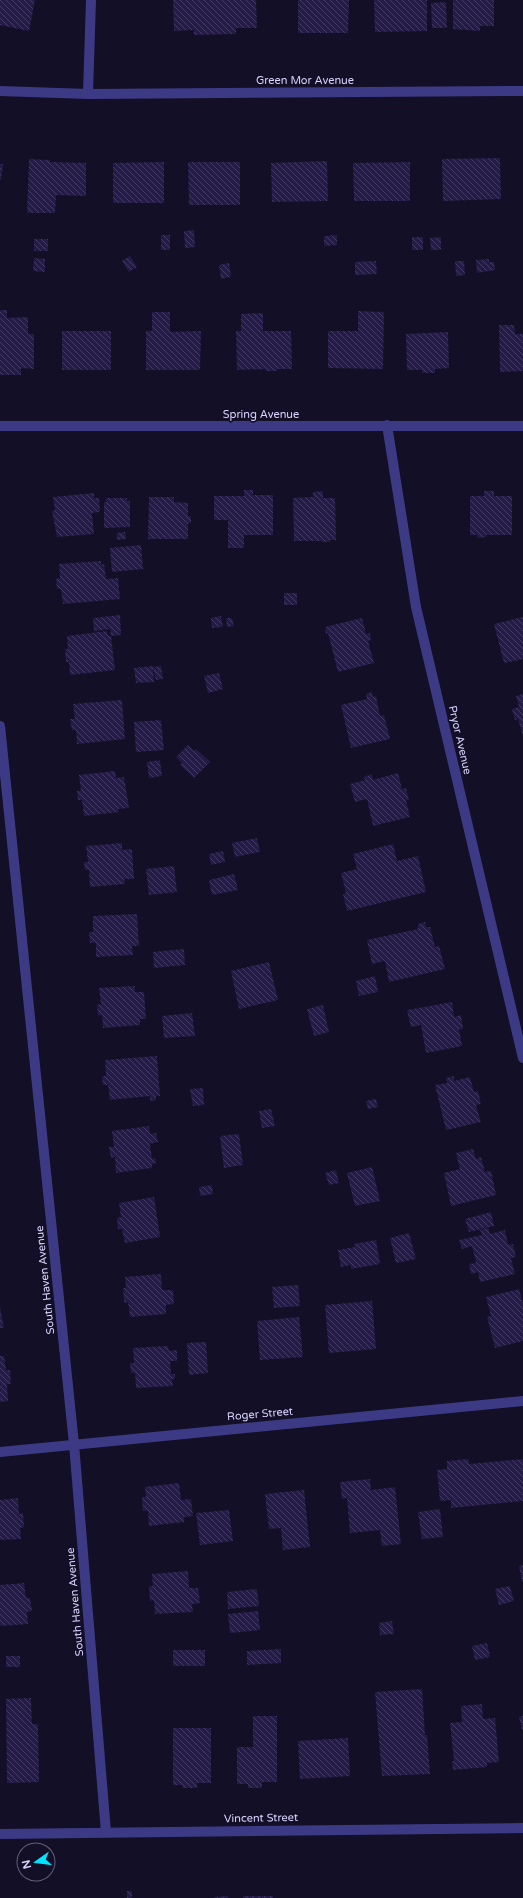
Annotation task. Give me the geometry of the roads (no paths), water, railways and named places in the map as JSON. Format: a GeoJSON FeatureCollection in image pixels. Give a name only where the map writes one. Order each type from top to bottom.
{"type":"FeatureCollection","features":[{"type":"Feature","properties":{"kind":"street"},"geometry":{"type":"LineString","coordinates":[[88,94],[91,0]]}},
{"type":"Feature","properties":{"kind":"street","name":"Green Mor Avenue"},"geometry":{"type":"LineString","coordinates":[[0,91],[88,94],[523,91]]}},
{"type":"Feature","properties":{"kind":"street","name":"Pryor Avenue"},"geometry":{"type":"LineString","coordinates":[[387,425],[416,607],[523,1058]]}},
{"type":"Feature","properties":{"kind":"street","name":"Spring Avenue"},"geometry":{"type":"LineString","coordinates":[[0,426],[523,426]]}},
{"type":"Feature","properties":{"kind":"street","name":"South Haven Avenue"},"geometry":{"type":"LineString","coordinates":[[0,726],[74,1444],[106,1832]]}},
{"type":"Feature","properties":{"kind":"street","name":"Roger Street"},"geometry":{"type":"LineString","coordinates":[[0,1452],[523,1401]]}},
{"type":"Feature","properties":{"kind":"street","name":"Vincent Street"},"geometry":{"type":"LineString","coordinates":[[0,1834],[523,1828]]}}]}
